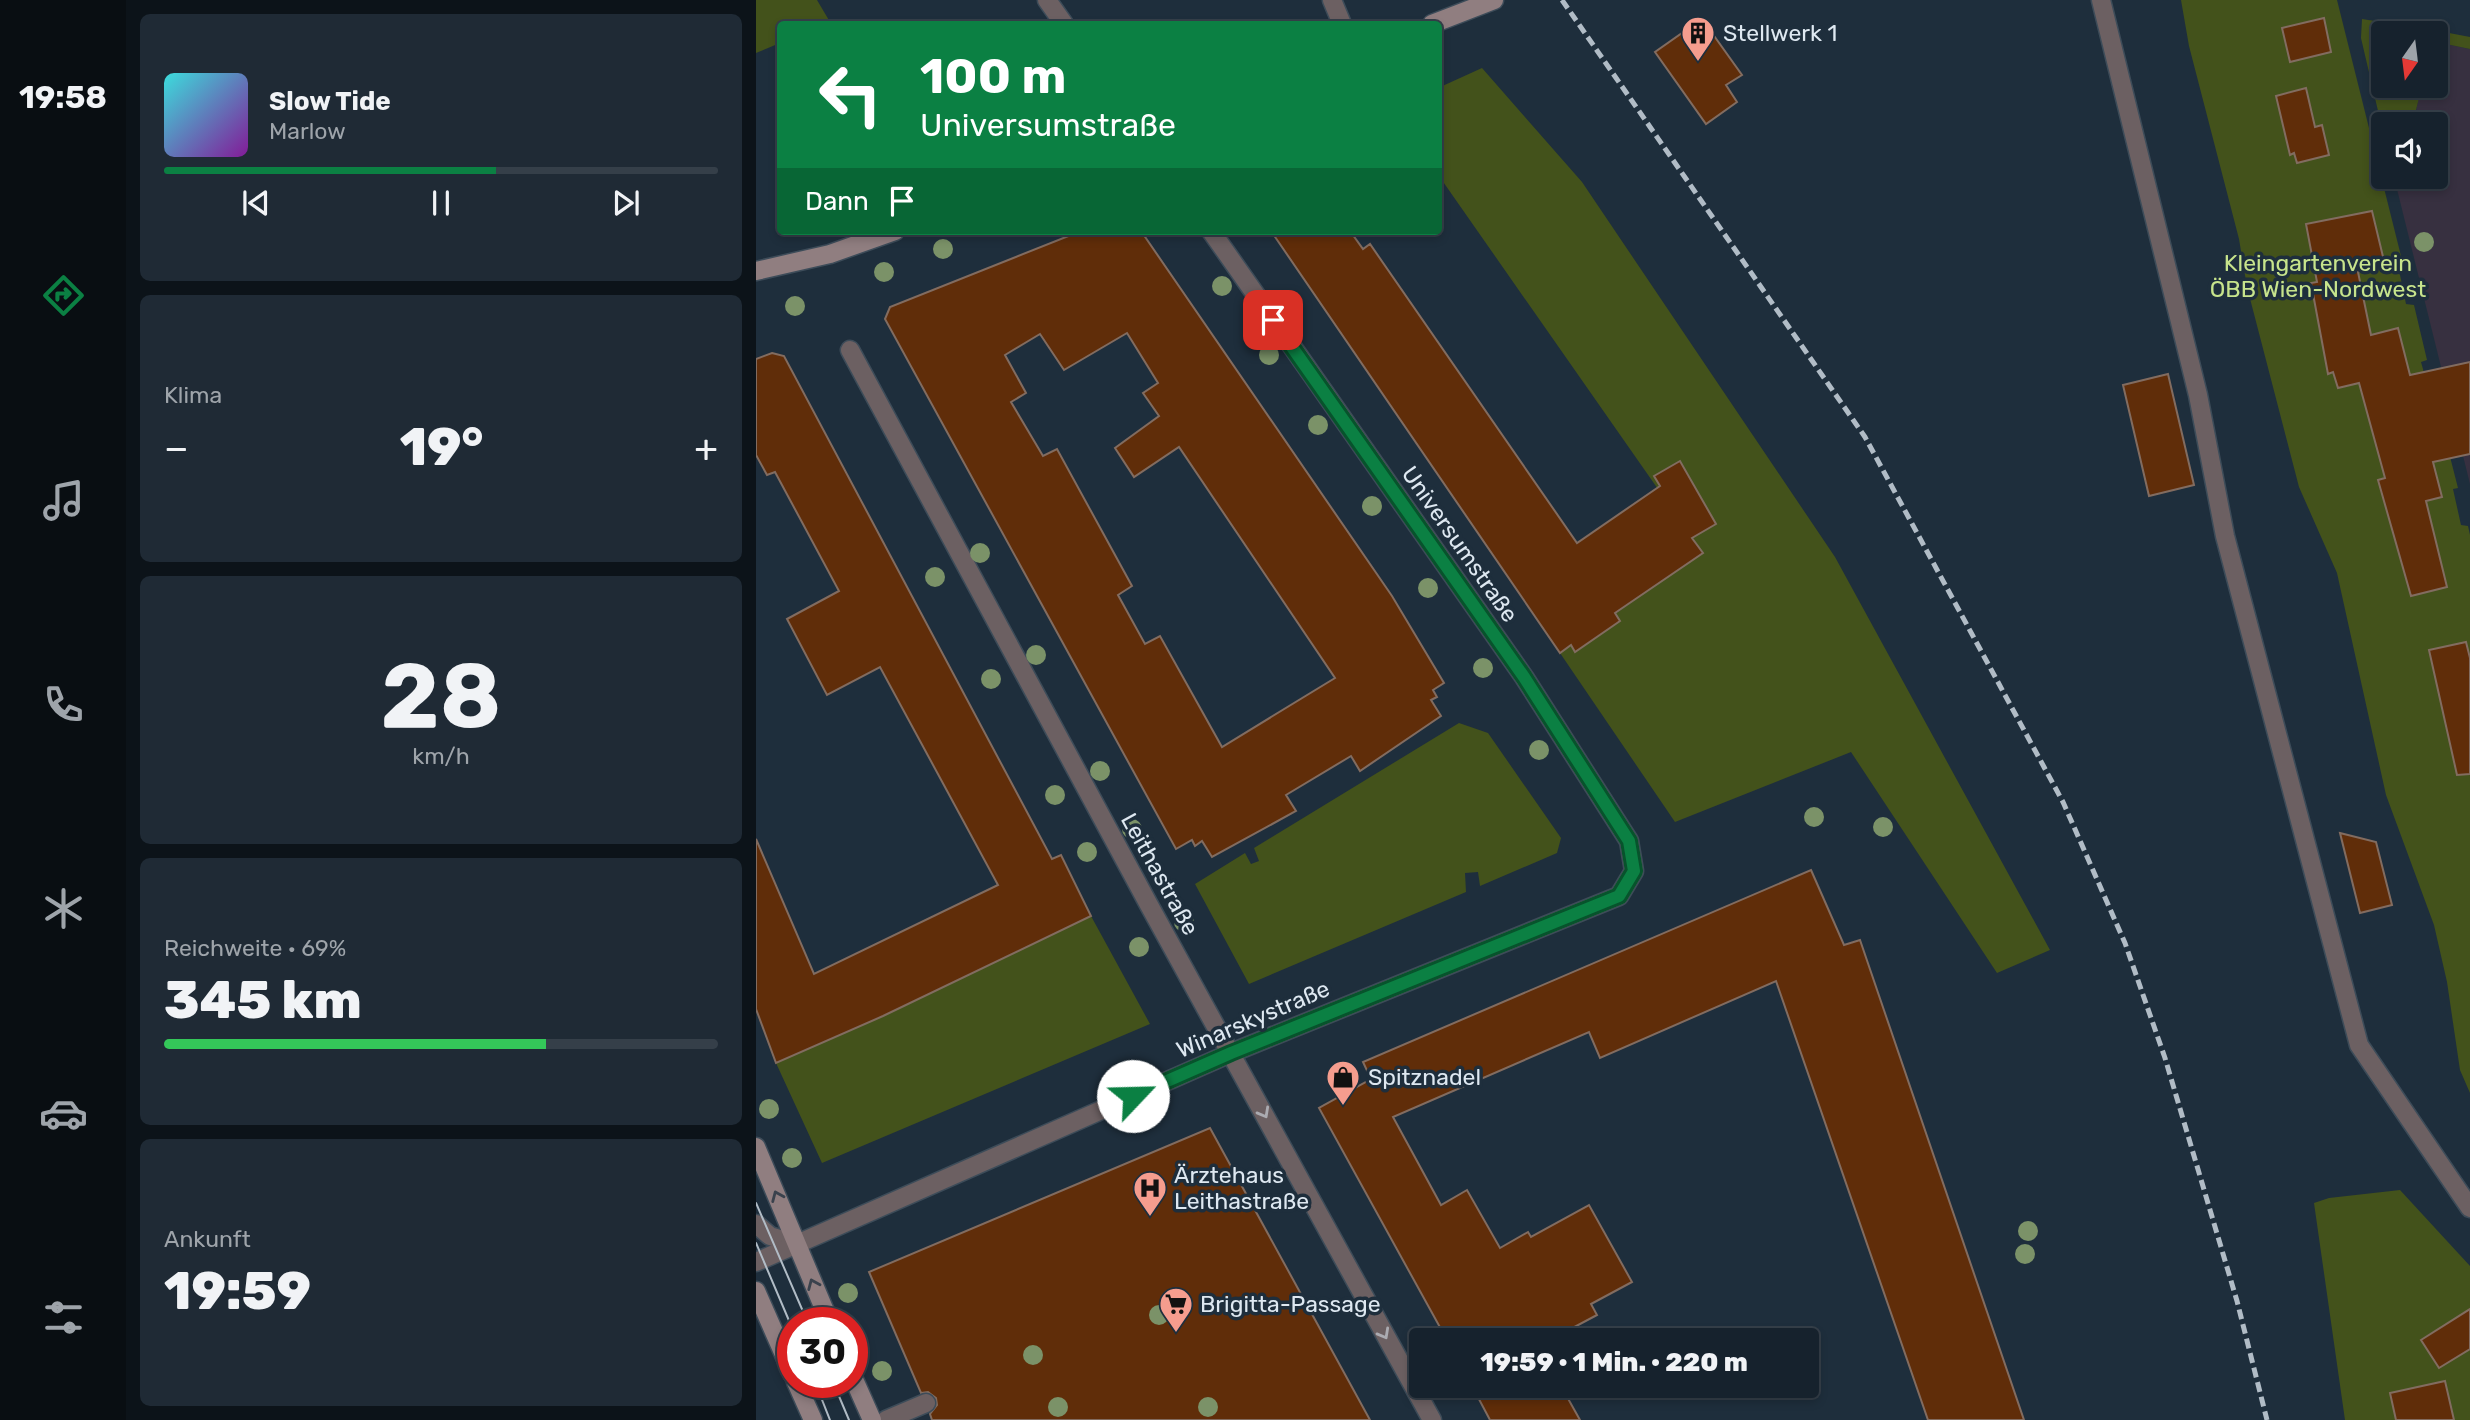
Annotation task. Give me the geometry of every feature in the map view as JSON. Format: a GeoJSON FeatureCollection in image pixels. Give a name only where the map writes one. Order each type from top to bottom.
{"type":"FeatureCollection","features":[{"type":"Feature","properties":{"kind":"main road"},"geometry":{"type":"LineString","coordinates":[[1440,21],[1494,0]]}},
{"type":"Feature","properties":{"kind":"main road"},"geometry":{"type":"LineString","coordinates":[[756,271],[830,254],[884,235]]}},
{"type":"Feature","properties":{"kind":"main road"},"geometry":{"type":"LineString","coordinates":[[756,1147],[823,1307]]}},
{"type":"Feature","properties":{"kind":"main road"},"geometry":{"type":"LineString","coordinates":[[756,1291],[777,1339]]}},
{"type":"Feature","properties":{"kind":"main road"},"geometry":{"type":"LineString","coordinates":[[803,1398],[813,1420]]}},
{"type":"Feature","properties":{"kind":"main road"},"geometry":{"type":"LineString","coordinates":[[862,1398],[872,1420]]}},
{"type":"Feature","properties":{"kind":"street"},"geometry":{"type":"LineString","coordinates":[[1047,0],[1062,21]]}},
{"type":"Feature","properties":{"kind":"street"},"geometry":{"type":"LineString","coordinates":[[1332,0],[1341,21]]}},
{"type":"Feature","properties":{"kind":"street"},"geometry":{"type":"LineString","coordinates":[[2101,0],[2198,395],[2225,536],[2359,1045],[2470,1208]]}},
{"type":"Feature","properties":{"kind":"street","name":"Universumstraße"},"geometry":{"type":"LineString","coordinates":[[1214,235],[1524,677],[1629,841],[1634,871],[1619,896]]}},
{"type":"Feature","properties":{"kind":"street","name":"Leithastraße"},"geometry":{"type":"LineString","coordinates":[[850,350],[1432,1420]]}},
{"type":"Feature","properties":{"kind":"street","name":"Winarskystraße"},"geometry":{"type":"LineString","coordinates":[[756,1262],[1231,1053],[1619,896]]}},
{"type":"Feature","properties":{"kind":"street"},"geometry":{"type":"LineString","coordinates":[[756,1224],[770,1236],[796,1244]]}},
{"type":"Feature","properties":{"kind":"street"},"geometry":{"type":"LineString","coordinates":[[886,1420],[926,1403]]}},
{"type":"Feature","properties":{"kind":"shaded area"},"geometry":{"type":"Polygon","coordinates":[[[2448,44],[2470,49],[2470,484],[2397,189],[2448,189],[2448,112],[2416,112],[2419,98],[2448,98],[2448,44]]]}},
{"type":"Feature","properties":{"kind":"green space"},"geometry":{"type":"Polygon","coordinates":[[[756,0],[817,0],[829,21],[777,21],[777,44],[756,53],[756,0]]]}},
{"type":"Feature","properties":{"kind":"green space","name":"Kleingartenverein ÖBB Wien-Nordwest"},"geometry":{"type":"Polygon","coordinates":[[[2181,0],[2337,0],[2371,136],[2371,189],[2384,189],[2404,268],[2399,270],[2406,304],[2414,305],[2427,360],[2421,362],[2432,401],[2436,402],[2458,488],[2453,489],[2461,525],[2468,526],[2470,535],[2470,1093],[2460,1070],[2447,982],[2434,925],[2386,795],[2337,573],[2299,487],[2189,46],[2181,0]]]}},
{"type":"Feature","properties":{"kind":"green space"},"geometry":{"type":"Polygon","coordinates":[[[2362,19],[2375,21],[2371,21],[2371,81],[2361,38],[2362,19]]]}},
{"type":"Feature","properties":{"kind":"green space"},"geometry":{"type":"Polygon","coordinates":[[[2448,33],[2470,37],[2470,49],[2448,44],[2448,33]]]}},
{"type":"Feature","properties":{"kind":"green space"},"geometry":{"type":"Polygon","coordinates":[[[1482,68],[1582,182],[1835,557],[2050,950],[1997,973],[1851,752],[1675,822],[1560,653],[1702,552],[1442,180],[1442,86],[1482,68]]]}},
{"type":"Feature","properties":{"kind":"green space"},"geometry":{"type":"Polygon","coordinates":[[[2375,98],[2419,98],[2416,112],[2378,112],[2375,98]]]}},
{"type":"Feature","properties":{"kind":"green space"},"geometry":{"type":"Polygon","coordinates":[[[1459,723],[1488,733],[1561,838],[1557,853],[1480,886],[1478,872],[1465,873],[1466,892],[1249,984],[1195,884],[1245,853],[1251,864],[1259,861],[1254,848],[1459,723]]]}},
{"type":"Feature","properties":{"kind":"green space"},"geometry":{"type":"Polygon","coordinates":[[[1091,916],[1150,1024],[822,1163],[776,1063],[883,1016],[1091,916]]]}},
{"type":"Feature","properties":{"kind":"green space"},"geometry":{"type":"Polygon","coordinates":[[[2400,1190],[2470,1266],[2470,1420],[2345,1420],[2314,1203],[2329,1198],[2400,1190]]]}},
{"type":"Feature","properties":{"kind":"building"},"geometry":{"type":"Polygon","coordinates":[[[2324,18],[2331,52],[2290,62],[2282,28],[2324,18]]]}},
{"type":"Feature","properties":{"kind":"building","name":"Stellwerk 1"},"geometry":{"type":"Polygon","coordinates":[[[1702,19],[1742,75],[1726,85],[1737,102],[1706,124],[1655,52],[1702,19]]]}},
{"type":"Feature","properties":{"kind":"building"},"geometry":{"type":"Polygon","coordinates":[[[2306,88],[2315,127],[2322,125],[2329,155],[2297,163],[2294,153],[2290,155],[2276,96],[2306,88]]]}},
{"type":"Feature","properties":{"kind":"building"},"geometry":{"type":"Polygon","coordinates":[[[2372,211],[2385,265],[2358,272],[2371,335],[2398,328],[2410,375],[2470,362],[2470,454],[2433,462],[2442,497],[2426,501],[2447,587],[2411,596],[2378,480],[2385,478],[2359,383],[2338,388],[2333,372],[2328,374],[2311,283],[2317,282],[2306,224],[2372,211]]]}},
{"type":"Feature","properties":{"kind":"building"},"geometry":{"type":"Polygon","coordinates":[[[1071,235],[1144,235],[1392,596],[1444,683],[1433,690],[1437,697],[1431,700],[1441,716],[1360,771],[1351,756],[1286,795],[1296,811],[1212,857],[1202,841],[1195,846],[1192,840],[1176,849],[885,319],[890,307],[1071,235]],[[1127,333],[1064,370],[1040,334],[1005,355],[1026,393],[1011,402],[1043,456],[1057,449],[1132,586],[1118,595],[1145,644],[1160,636],[1222,747],[1335,678],[1179,447],[1134,477],[1115,448],[1159,416],[1143,393],[1158,383],[1127,333]]]}},
{"type":"Feature","properties":{"kind":"building"},"geometry":{"type":"Polygon","coordinates":[[[1274,235],[1353,235],[1363,249],[1370,244],[1577,543],[1660,486],[1654,476],[1680,461],[1716,524],[1692,538],[1703,553],[1615,613],[1620,621],[1575,652],[1571,645],[1560,653],[1274,235]]]}},
{"type":"Feature","properties":{"kind":"building"},"geometry":{"type":"Polygon","coordinates":[[[772,353],[784,356],[1052,859],[1061,855],[1091,916],[883,1016],[776,1063],[756,1009],[756,839],[814,974],[998,885],[880,667],[827,695],[787,619],[839,591],[775,472],[767,475],[756,455],[756,359],[772,353]]]}},
{"type":"Feature","properties":{"kind":"building"},"geometry":{"type":"Polygon","coordinates":[[[2168,374],[2194,485],[2149,496],[2123,385],[2168,374]]]}},
{"type":"Feature","properties":{"kind":"building"},"geometry":{"type":"Polygon","coordinates":[[[2466,642],[2470,658],[2470,774],[2457,775],[2429,650],[2466,642]]]}},
{"type":"Feature","properties":{"kind":"building"},"geometry":{"type":"Polygon","coordinates":[[[2340,833],[2376,842],[2392,905],[2360,913],[2340,833]]]}},
{"type":"Feature","properties":{"kind":"building"},"geometry":{"type":"Polygon","coordinates":[[[1811,870],[1844,945],[1860,940],[2024,1420],[1928,1420],[1776,981],[1600,1058],[1589,1032],[1393,1117],[1441,1205],[1467,1190],[1500,1248],[1528,1232],[1531,1237],[1589,1205],[1632,1282],[1591,1304],[1597,1315],[1573,1328],[1440,1328],[1319,1108],[1371,1079],[1363,1062],[1811,870]]]}},
{"type":"Feature","properties":{"kind":"building"},"geometry":{"type":"Polygon","coordinates":[[[1210,1128],[1370,1420],[932,1420],[930,1414],[937,1405],[936,1398],[928,1392],[921,1393],[869,1272],[1210,1128]]]}},
{"type":"Feature","properties":{"kind":"building"},"geometry":{"type":"Polygon","coordinates":[[[2470,1309],[2470,1349],[2439,1368],[2421,1340],[2470,1309]]]}},
{"type":"Feature","properties":{"kind":"building"},"geometry":{"type":"Polygon","coordinates":[[[2445,1381],[2454,1420],[2396,1420],[2390,1393],[2445,1381]]]}},
{"type":"Feature","properties":{"kind":"building"},"geometry":{"type":"Polygon","coordinates":[[[1478,1398],[1568,1398],[1580,1420],[1490,1420],[1478,1398]]]}},
{"type":"Feature","properties":{"kind":"tram line"},"geometry":{"type":"LineString","coordinates":[[756,1203],[801,1307]]}},
{"type":"Feature","properties":{"kind":"tram line"},"geometry":{"type":"LineString","coordinates":[[756,1243],[783,1307]]}},
{"type":"Feature","properties":{"kind":"tram line"},"geometry":{"type":"LineString","coordinates":[[821,1398],[830,1420]]}},
{"type":"Feature","properties":{"kind":"tram line"},"geometry":{"type":"LineString","coordinates":[[840,1398],[849,1420]]}},
{"type":"Feature","properties":{"kind":"railway"},"geometry":{"type":"LineString","coordinates":[[1562,0],[1865,437],[2063,802],[2125,943],[2165,1058],[2237,1301],[2267,1420]]}},
{"type":"Feature","properties":{"kind":"place","name":"Stellwerk 1"},"geometry":{"type":"Point","coordinates":[1698,63]}},
{"type":"Feature","properties":{"kind":"place","name":"Spitznadel"},"geometry":{"type":"Point","coordinates":[1343,1107]}},
{"type":"Feature","properties":{"kind":"place","name":"Ärztehaus Leithastraße"},"geometry":{"type":"Point","coordinates":[1150,1218]}},
{"type":"Feature","properties":{"kind":"place","name":"Brigitta-Passage"},"geometry":{"type":"Point","coordinates":[1176,1334]}},
{"type":"Feature","properties":{"kind":"route"},"geometry":{"type":"LineString","coordinates":[[1133,1096],[1231,1053],[1619,896],[1634,871],[1629,841],[1524,677],[1273,320]]}}]}
